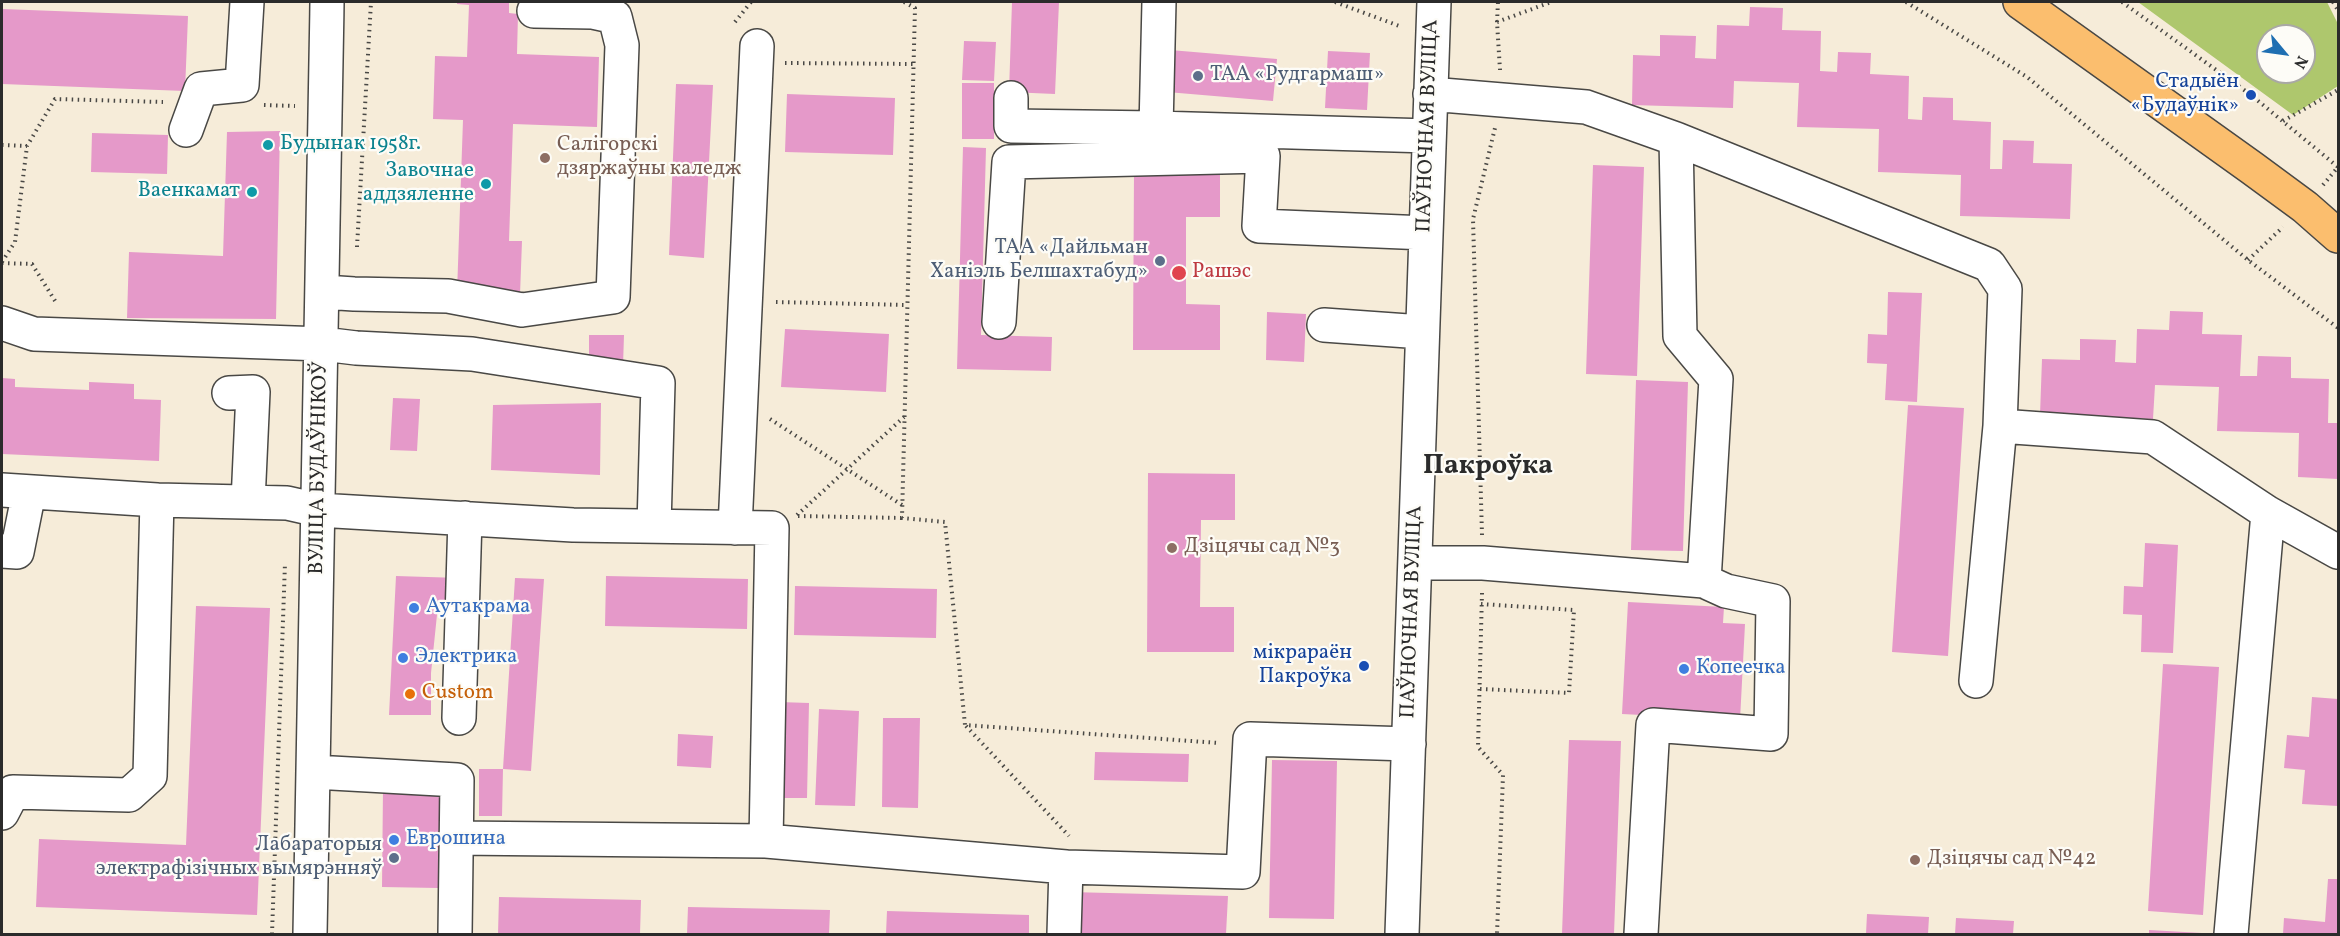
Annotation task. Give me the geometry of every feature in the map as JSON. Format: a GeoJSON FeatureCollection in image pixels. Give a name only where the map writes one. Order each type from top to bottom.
{"type":"FeatureCollection","features":[{"type":"Feature","properties":{"kind":"main road"},"geometry":{"type":"LineString","coordinates":[[2020,2],[2252,168],[2305,207],[2338,236]]}},
{"type":"Feature","properties":{"kind":"street"},"geometry":{"type":"LineString","coordinates":[[191,116],[201,89],[242,85],[247,2]]}},
{"type":"Feature","properties":{"kind":"street","name":"ВУЛІЦА БУДАЎНІКОЎ"},"geometry":{"type":"LineString","coordinates":[[310,934],[324,292],[327,2]]}},
{"type":"Feature","properties":{"kind":"street"},"geometry":{"type":"LineString","coordinates":[[1156,128],[1159,2]]}},
{"type":"Feature","properties":{"kind":"street","name":"ПАЎНОЧНАЯ ВУЛІЦА"},"geometry":{"type":"LineString","coordinates":[[1402,934],[1434,2]]}},
{"type":"Feature","properties":{"kind":"street"},"geometry":{"type":"LineString","coordinates":[[324,292],[448,296],[522,310],[613,297],[622,45],[615,17],[592,12],[534,11]]}},
{"type":"Feature","properties":{"kind":"street"},"geometry":{"type":"LineString","coordinates":[[735,528],[768,54]]}},
{"type":"Feature","properties":{"kind":"street"},"geometry":{"type":"LineString","coordinates":[[1430,94],[1586,107],[1676,139],[1989,265],[2005,289],[2000,426],[1976,681]]}},
{"type":"Feature","properties":{"kind":"street"},"geometry":{"type":"LineString","coordinates":[[1011,98],[1011,126],[1429,136]]}},
{"type":"Feature","properties":{"kind":"street"},"geometry":{"type":"LineString","coordinates":[[1676,139],[1680,336],[1716,379],[1704,581]]}},
{"type":"Feature","properties":{"kind":"street"},"geometry":{"type":"LineString","coordinates":[[999,322],[1009,162],[1263,156],[1259,226],[1426,233]]}},
{"type":"Feature","properties":{"kind":"street"},"geometry":{"type":"LineString","coordinates":[[2,323],[34,334],[323,344],[472,354],[658,383],[654,526]]}},
{"type":"Feature","properties":{"kind":"street"},"geometry":{"type":"LineString","coordinates":[[1324,325],[1422,332]]}},
{"type":"Feature","properties":{"kind":"street"},"geometry":{"type":"LineString","coordinates":[[229,393],[253,392],[249,502]]}},
{"type":"Feature","properties":{"kind":"street"},"geometry":{"type":"LineString","coordinates":[[2000,426],[2153,437],[2268,513],[2338,552]]}},
{"type":"Feature","properties":{"kind":"street"},"geometry":{"type":"LineString","coordinates":[[2,551],[17,552],[15,491],[157,500],[287,503],[318,510],[573,525],[772,528],[766,842]]}},
{"type":"Feature","properties":{"kind":"street"},"geometry":{"type":"LineString","coordinates":[[2,813],[13,792],[129,795],[150,776],[157,500]]}},
{"type":"Feature","properties":{"kind":"street"},"geometry":{"type":"LineString","coordinates":[[2231,934],[2268,513]]}},
{"type":"Feature","properties":{"kind":"street"},"geometry":{"type":"LineString","coordinates":[[459,718],[465,518]]}},
{"type":"Feature","properties":{"kind":"street"},"geometry":{"type":"LineString","coordinates":[[1415,563],[1483,563],[1704,581],[1726,591],[1773,601],[1771,734],[1653,725],[1641,934]]}},
{"type":"Feature","properties":{"kind":"street"},"geometry":{"type":"LineString","coordinates":[[455,838],[766,842],[1066,867],[1243,872],[1250,739],[1408,744]]}},
{"type":"Feature","properties":{"kind":"street"},"geometry":{"type":"LineString","coordinates":[[314,772],[457,780],[455,934]]}},
{"type":"Feature","properties":{"kind":"street"},"geometry":{"type":"LineString","coordinates":[[1064,934],[1066,867]]}},
{"type":"Feature","properties":{"kind":"path"},"geometry":{"type":"LineString","coordinates":[[902,518],[915,8],[904,2]]}},
{"type":"Feature","properties":{"kind":"path"},"geometry":{"type":"LineString","coordinates":[[1335,2],[1402,27]]}},
{"type":"Feature","properties":{"kind":"path"},"geometry":{"type":"LineString","coordinates":[[1497,934],[1503,776],[1478,747],[1483,563],[1473,219],[1501,99],[1498,2]]}},
{"type":"Feature","properties":{"kind":"path"},"geometry":{"type":"LineString","coordinates":[[1497,22],[1551,2]]}},
{"type":"Feature","properties":{"kind":"path"},"geometry":{"type":"LineString","coordinates":[[1906,2],[2027,77],[2239,252],[2338,328]]}},
{"type":"Feature","properties":{"kind":"path"},"geometry":{"type":"LineString","coordinates":[[2122,2],[2283,121],[2338,167]]}},
{"type":"Feature","properties":{"kind":"path"},"geometry":{"type":"LineString","coordinates":[[2334,2],[2338,10]]}},
{"type":"Feature","properties":{"kind":"path"},"geometry":{"type":"LineString","coordinates":[[768,54],[914,64]]}},
{"type":"Feature","properties":{"kind":"path"},"geometry":{"type":"LineString","coordinates":[[2283,121],[2338,90]]}},
{"type":"Feature","properties":{"kind":"path"},"geometry":{"type":"LineString","coordinates":[[78,335],[32,264],[2,263],[15,242],[27,146],[56,99],[191,116]]}},
{"type":"Feature","properties":{"kind":"path"},"geometry":{"type":"LineString","coordinates":[[253,105],[299,106]]}},
{"type":"Feature","properties":{"kind":"path"},"geometry":{"type":"LineString","coordinates":[[2,145],[27,146]]}},
{"type":"Feature","properties":{"kind":"path"},"geometry":{"type":"LineString","coordinates":[[766,302],[907,304]]}},
{"type":"Feature","properties":{"kind":"path"},"geometry":{"type":"LineString","coordinates":[[764,414],[903,505]]}},
{"type":"Feature","properties":{"kind":"path"},"geometry":{"type":"LineString","coordinates":[[797,516],[905,417]]}},
{"type":"Feature","properties":{"kind":"path"},"geometry":{"type":"LineString","coordinates":[[788,515],[902,518],[945,522],[965,725],[1099,868]]}},
{"type":"Feature","properties":{"kind":"path"},"geometry":{"type":"LineString","coordinates":[[1480,689],[1569,693],[1574,610],[1481,604]]}},
{"type":"Feature","properties":{"kind":"path"},"geometry":{"type":"LineString","coordinates":[[965,725],[1250,746]]}},
{"type":"Feature","properties":{"kind":"green space"},"geometry":{"type":"Polygon","coordinates":[[[2138,2],[2327,2],[2338,24],[2338,86],[2293,115],[2138,2]]]}},
{"type":"Feature","properties":{"kind":"building","name":"Завочнае аддзяленне"},"geometry":{"type":"Polygon","coordinates":[[[457,2],[509,2],[509,13],[518,14],[517,54],[599,57],[597,127],[513,124],[509,241],[522,241],[520,295],[457,293],[463,120],[433,119],[435,56],[467,57],[469,5],[457,4],[457,2]]]}},
{"type":"Feature","properties":{"kind":"building"},"geometry":{"type":"Polygon","coordinates":[[[1012,2],[1059,2],[1055,94],[1009,92],[1012,2]]]}},
{"type":"Feature","properties":{"kind":"building"},"geometry":{"type":"Polygon","coordinates":[[[1750,7],[1783,8],[1782,30],[1821,31],[1820,71],[1837,72],[1838,52],[1871,53],[1870,74],[1909,76],[1908,119],[1922,120],[1923,97],[1953,98],[1953,120],[1991,122],[1990,169],[2002,169],[2003,140],[2034,141],[2033,163],[2072,164],[2070,219],[1960,216],[1961,175],[1878,172],[1879,129],[1797,127],[1799,83],[1734,81],[1733,108],[1632,105],[1633,55],[1660,56],[1660,35],[1696,36],[1695,58],[1716,59],[1717,25],[1749,26],[1750,7]]]}},
{"type":"Feature","properties":{"kind":"building"},"geometry":{"type":"Polygon","coordinates":[[[2,9],[188,16],[185,91],[2,84],[2,9]]]}},
{"type":"Feature","properties":{"kind":"building"},"geometry":{"type":"Polygon","coordinates":[[[964,41],[996,42],[994,81],[962,80],[964,41]]]}},
{"type":"Feature","properties":{"kind":"building"},"geometry":{"type":"Polygon","coordinates":[[[1170,50],[1277,59],[1273,101],[1167,92],[1170,50]]]}},
{"type":"Feature","properties":{"kind":"building"},"geometry":{"type":"Polygon","coordinates":[[[1328,51],[1370,53],[1367,110],[1325,108],[1328,51]]]}},
{"type":"Feature","properties":{"kind":"building"},"geometry":{"type":"Polygon","coordinates":[[[962,83],[994,83],[994,139],[962,139],[962,83]]]}},
{"type":"Feature","properties":{"kind":"building"},"geometry":{"type":"Polygon","coordinates":[[[676,84],[713,85],[704,258],[669,255],[676,84]]]}},
{"type":"Feature","properties":{"kind":"building"},"geometry":{"type":"Polygon","coordinates":[[[787,94],[895,98],[893,155],[785,152],[787,94]]]}},
{"type":"Feature","properties":{"kind":"building","name":"Ваенкамат"},"geometry":{"type":"Polygon","coordinates":[[[280,131],[276,319],[127,318],[129,252],[223,256],[227,132],[280,131]]]}},
{"type":"Feature","properties":{"kind":"building"},"geometry":{"type":"Polygon","coordinates":[[[92,133],[168,135],[167,174],[91,172],[92,133]]]}},
{"type":"Feature","properties":{"kind":"building"},"geometry":{"type":"Polygon","coordinates":[[[963,147],[986,148],[981,335],[1052,337],[1051,371],[957,369],[963,147]]]}},
{"type":"Feature","properties":{"kind":"building"},"geometry":{"type":"Polygon","coordinates":[[[1593,165],[1644,167],[1637,376],[1586,374],[1593,165]]]}},
{"type":"Feature","properties":{"kind":"building","name":"ТАА «Дайльман Ханіэль Белшахтабуд»"},"geometry":{"type":"Polygon","coordinates":[[[1134,171],[1220,171],[1220,217],[1186,217],[1186,304],[1220,305],[1220,350],[1133,350],[1134,171]]]}},
{"type":"Feature","properties":{"kind":"building"},"geometry":{"type":"Polygon","coordinates":[[[1888,292],[1922,293],[1917,402],[1885,400],[1887,364],[1867,363],[1868,334],[1887,335],[1888,292]]]}},
{"type":"Feature","properties":{"kind":"building"},"geometry":{"type":"Polygon","coordinates":[[[2170,311],[2203,312],[2202,334],[2242,335],[2240,376],[2257,376],[2258,356],[2291,357],[2291,378],[2329,379],[2328,423],[2338,423],[2338,479],[2298,477],[2299,433],[2217,431],[2219,387],[2155,385],[2153,419],[2040,415],[2042,359],[2080,360],[2080,339],[2116,340],[2115,362],[2136,363],[2137,329],[2169,330],[2170,311]]]}},
{"type":"Feature","properties":{"kind":"building"},"geometry":{"type":"Polygon","coordinates":[[[1267,312],[1306,314],[1304,362],[1266,360],[1267,312]]]}},
{"type":"Feature","properties":{"kind":"building"},"geometry":{"type":"Polygon","coordinates":[[[785,329],[889,334],[886,392],[781,387],[785,329]]]}},
{"type":"Feature","properties":{"kind":"building"},"geometry":{"type":"Polygon","coordinates":[[[589,335],[624,335],[623,366],[589,366],[589,335]]]}},
{"type":"Feature","properties":{"kind":"building"},"geometry":{"type":"Polygon","coordinates":[[[2,378],[15,379],[15,387],[89,390],[89,382],[134,384],[134,399],[161,400],[159,461],[2,454],[2,378]]]}},
{"type":"Feature","properties":{"kind":"building"},"geometry":{"type":"Polygon","coordinates":[[[1636,380],[1688,382],[1683,551],[1631,550],[1636,380]]]}},
{"type":"Feature","properties":{"kind":"building"},"geometry":{"type":"Polygon","coordinates":[[[393,398],[420,399],[417,451],[390,450],[393,398]]]}},
{"type":"Feature","properties":{"kind":"building"},"geometry":{"type":"Polygon","coordinates":[[[601,403],[600,475],[491,470],[493,405],[601,403]]]}},
{"type":"Feature","properties":{"kind":"building"},"geometry":{"type":"Polygon","coordinates":[[[1908,405],[1964,408],[1948,656],[1892,652],[1908,405]]]}},
{"type":"Feature","properties":{"kind":"building"},"geometry":{"type":"Polygon","coordinates":[[[1148,473],[1235,474],[1235,520],[1201,520],[1200,607],[1234,607],[1234,652],[1147,652],[1148,473]]]}},
{"type":"Feature","properties":{"kind":"building"},"geometry":{"type":"Polygon","coordinates":[[[2145,543],[2178,545],[2173,653],[2141,652],[2142,615],[2123,614],[2124,586],[2143,587],[2145,543]]]}},
{"type":"Feature","properties":{"kind":"building"},"geometry":{"type":"Polygon","coordinates":[[[396,576],[460,578],[459,608],[438,605],[431,673],[431,715],[389,715],[396,576]]]}},
{"type":"Feature","properties":{"kind":"building"},"geometry":{"type":"Polygon","coordinates":[[[606,576],[748,579],[747,629],[605,626],[606,576]]]}},
{"type":"Feature","properties":{"kind":"building"},"geometry":{"type":"Polygon","coordinates":[[[515,578],[544,579],[531,771],[503,769],[515,578]]]}},
{"type":"Feature","properties":{"kind":"building"},"geometry":{"type":"Polygon","coordinates":[[[795,586],[937,589],[936,638],[794,635],[795,586]]]}},
{"type":"Feature","properties":{"kind":"building","name":"Копеечка"},"geometry":{"type":"Polygon","coordinates":[[[1628,602],[1724,607],[1723,623],[1745,624],[1740,720],[1622,714],[1628,602]]]}},
{"type":"Feature","properties":{"kind":"building"},"geometry":{"type":"Polygon","coordinates":[[[196,606],[270,608],[257,915],[36,907],[39,839],[186,845],[196,606]]]}},
{"type":"Feature","properties":{"kind":"building"},"geometry":{"type":"Polygon","coordinates":[[[2163,664],[2219,667],[2203,915],[2148,911],[2163,664]]]}},
{"type":"Feature","properties":{"kind":"building"},"geometry":{"type":"Polygon","coordinates":[[[2312,697],[2338,699],[2338,806],[2302,804],[2305,770],[2284,768],[2287,735],[2309,737],[2312,697]]]}},
{"type":"Feature","properties":{"kind":"building"},"geometry":{"type":"Polygon","coordinates":[[[779,702],[809,703],[807,798],[777,798],[779,702]]]}},
{"type":"Feature","properties":{"kind":"building"},"geometry":{"type":"Polygon","coordinates":[[[819,709],[859,711],[855,806],[815,805],[819,709]]]}},
{"type":"Feature","properties":{"kind":"building"},"geometry":{"type":"Polygon","coordinates":[[[883,718],[920,718],[918,808],[882,807],[883,718]]]}},
{"type":"Feature","properties":{"kind":"building"},"geometry":{"type":"Polygon","coordinates":[[[678,734],[713,736],[711,768],[677,766],[678,734]]]}},
{"type":"Feature","properties":{"kind":"building"},"geometry":{"type":"Polygon","coordinates":[[[1569,740],[1621,741],[1614,934],[1562,934],[1569,740]]]}},
{"type":"Feature","properties":{"kind":"building"},"geometry":{"type":"Polygon","coordinates":[[[1095,752],[1189,754],[1188,782],[1094,780],[1095,752]]]}},
{"type":"Feature","properties":{"kind":"building"},"geometry":{"type":"Polygon","coordinates":[[[1272,760],[1337,761],[1334,919],[1269,918],[1272,760]]]}},
{"type":"Feature","properties":{"kind":"building"},"geometry":{"type":"Polygon","coordinates":[[[479,769],[503,769],[502,816],[479,816],[479,769]]]}},
{"type":"Feature","properties":{"kind":"building"},"geometry":{"type":"Polygon","coordinates":[[[383,789],[440,790],[438,888],[382,887],[383,789]]]}},
{"type":"Feature","properties":{"kind":"building"},"geometry":{"type":"Polygon","coordinates":[[[2328,879],[2338,879],[2338,934],[2283,934],[2284,918],[2325,922],[2328,879]]]}},
{"type":"Feature","properties":{"kind":"building"},"geometry":{"type":"Polygon","coordinates":[[[1070,892],[1228,896],[1226,934],[1069,934],[1070,892]]]}},
{"type":"Feature","properties":{"kind":"building"},"geometry":{"type":"Polygon","coordinates":[[[499,897],[641,900],[640,934],[498,934],[499,897]]]}},
{"type":"Feature","properties":{"kind":"building"},"geometry":{"type":"Polygon","coordinates":[[[688,907],[830,910],[829,934],[687,934],[688,907]]]}},
{"type":"Feature","properties":{"kind":"building"},"geometry":{"type":"Polygon","coordinates":[[[887,911],[1029,915],[1029,934],[886,934],[887,911]]]}},
{"type":"Feature","properties":{"kind":"building"},"geometry":{"type":"Polygon","coordinates":[[[1867,914],[1929,917],[1928,934],[1866,934],[1867,914]]]}},
{"type":"Feature","properties":{"kind":"building"},"geometry":{"type":"Polygon","coordinates":[[[1956,918],[2014,921],[2013,934],[1955,934],[1956,918]]]}},
{"type":"Feature","properties":{"kind":"building"},"geometry":{"type":"Polygon","coordinates":[[[2149,930],[2202,933],[2202,934],[2149,934],[2149,930]]]}},
{"type":"Feature","properties":{"kind":"place","name":"ТАА «Рудгармаш»"},"geometry":{"type":"Point","coordinates":[1198,76]}},
{"type":"Feature","properties":{"kind":"place","name":"Стадыён «Будаўнік»"},"geometry":{"type":"Point","coordinates":[2251,95]}},
{"type":"Feature","properties":{"kind":"place","name":"Будынак 1958г."},"geometry":{"type":"Point","coordinates":[268,145]}},
{"type":"Feature","properties":{"kind":"place","name":"Салігорскі дзяржаўны каледж"},"geometry":{"type":"Point","coordinates":[545,158]}},
{"type":"Feature","properties":{"kind":"place","name":"Завочнае аддзяленне"},"geometry":{"type":"Point","coordinates":[486,184]}},
{"type":"Feature","properties":{"kind":"place","name":"Ваенкамат"},"geometry":{"type":"Point","coordinates":[252,192]}},
{"type":"Feature","properties":{"kind":"place","name":"ТАА «Дайльман Ханіэль Белшахтабуд»"},"geometry":{"type":"Point","coordinates":[1160,261]}},
{"type":"Feature","properties":{"kind":"place","name":"Рашэс"},"geometry":{"type":"Point","coordinates":[1179,273]}},
{"type":"Feature","properties":{"kind":"place","name":"Дзіцячы сад №3"},"geometry":{"type":"Point","coordinates":[1172,548]}},
{"type":"Feature","properties":{"kind":"place","name":"Аутакрама"},"geometry":{"type":"Point","coordinates":[414,608]}},
{"type":"Feature","properties":{"kind":"place","name":"Электрика"},"geometry":{"type":"Point","coordinates":[403,658]}},
{"type":"Feature","properties":{"kind":"place","name":"мікрараён Пакроўка"},"geometry":{"type":"Point","coordinates":[1364,666]}},
{"type":"Feature","properties":{"kind":"place","name":"Копеечка"},"geometry":{"type":"Point","coordinates":[1684,669]}},
{"type":"Feature","properties":{"kind":"place","name":"Custom"},"geometry":{"type":"Point","coordinates":[410,694]}},
{"type":"Feature","properties":{"kind":"place","name":"Еврошина"},"geometry":{"type":"Point","coordinates":[394,840]}},
{"type":"Feature","properties":{"kind":"place","name":"Лабараторыя электрафізічных вымярэнняў"},"geometry":{"type":"Point","coordinates":[394,858]}},
{"type":"Feature","properties":{"kind":"place","name":"Дзіцячы сад №42"},"geometry":{"type":"Point","coordinates":[1915,860]}},
{"type":"Feature","properties":{"kind":"district","name":"Пакроўка"},"geometry":{"type":"Point","coordinates":[1488,468]}}]}
